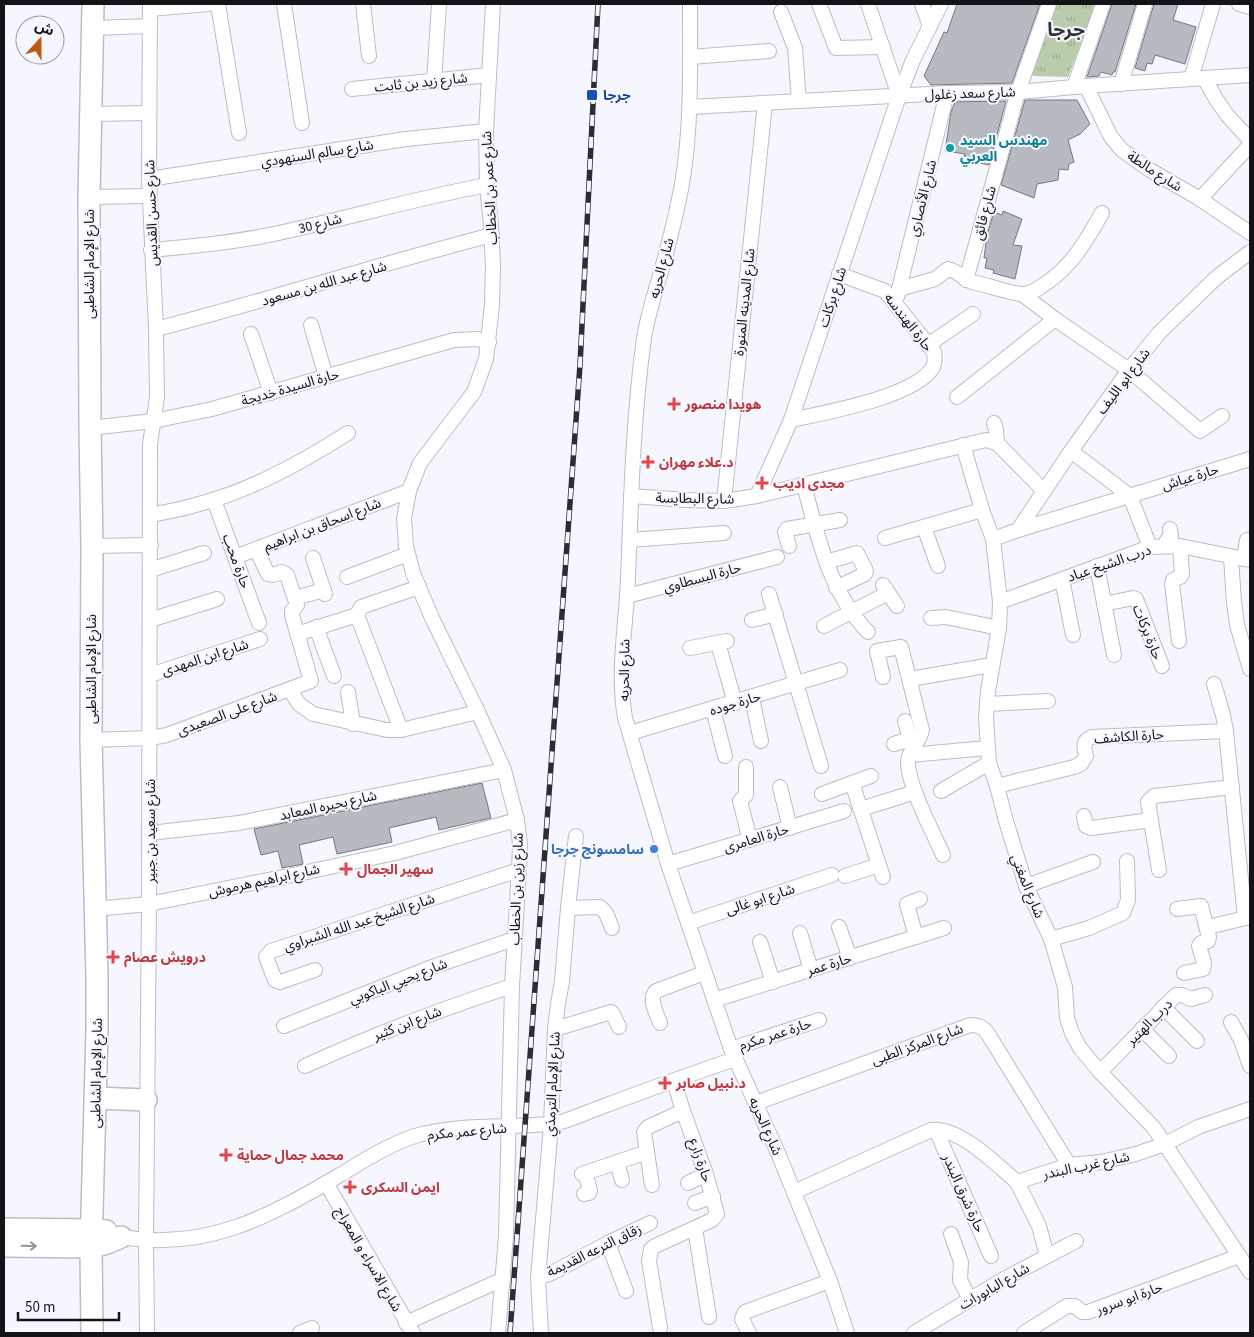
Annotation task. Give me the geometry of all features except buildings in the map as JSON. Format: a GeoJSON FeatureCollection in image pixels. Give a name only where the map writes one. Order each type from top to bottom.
{"type":"FeatureCollection","features":[{"type":"Feature","properties":{"kind":"main road","name":"شارع الإمام الشاطبى"},"geometry":{"type":"LineString","coordinates":[[92,1333],[97,984],[91,740],[92,546],[89,197],[94,4]]}},
{"type":"Feature","properties":{"kind":"main road"},"geometry":{"type":"LineString","coordinates":[[95,1098],[146,1100]]}},
{"type":"Feature","properties":{"kind":"main road"},"geometry":{"type":"LineString","coordinates":[[4,1229],[54,1238]]}},
{"type":"Feature","properties":{"kind":"main road"},"geometry":{"type":"LineString","coordinates":[[4,1246],[54,1238],[92,1238],[107,1232],[121,1237]]}},
{"type":"Feature","properties":{"kind":"street"},"geometry":{"type":"LineString","coordinates":[[150,6],[210,4]]}},
{"type":"Feature","properties":{"kind":"street"},"geometry":{"type":"LineString","coordinates":[[218,4],[239,133]]}},
{"type":"Feature","properties":{"kind":"street"},"geometry":{"type":"LineString","coordinates":[[284,4],[302,123]]}},
{"type":"Feature","properties":{"kind":"street"},"geometry":{"type":"LineString","coordinates":[[363,4],[369,56]]}},
{"type":"Feature","properties":{"kind":"street"},"geometry":{"type":"LineString","coordinates":[[434,81],[438,4]]}},
{"type":"Feature","properties":{"kind":"street","name":"شارع عمر بن الخطاب"},"geometry":{"type":"LineString","coordinates":[[489,342],[492,235],[487,186],[486,131],[494,4]]}},
{"type":"Feature","properties":{"kind":"street","name":"شارع الحريه"},"geometry":{"type":"LineString","coordinates":[[690,4],[690,107],[682,184],[644,336],[637,392],[628,596],[621,686],[625,718],[668,864],[704,973],[733,1054],[756,1103],[830,1281],[847,1333]]}},
{"type":"Feature","properties":{"kind":"street"},"geometry":{"type":"LineString","coordinates":[[819,4],[836,48],[883,47]]}},
{"type":"Feature","properties":{"kind":"street"},"geometry":{"type":"LineString","coordinates":[[868,4],[899,96]]}},
{"type":"Feature","properties":{"kind":"street"},"geometry":{"type":"LineString","coordinates":[[922,4],[930,26]]}},
{"type":"Feature","properties":{"kind":"street","name":"شارع بركات"},"geometry":{"type":"LineString","coordinates":[[758,496],[791,420],[899,96],[913,60],[941,4]]}},
{"type":"Feature","properties":{"kind":"street","name":"شارع فائق"},"geometry":{"type":"LineString","coordinates":[[966,280],[1018,92],[1049,4]]}},
{"type":"Feature","properties":{"kind":"street"},"geometry":{"type":"LineString","coordinates":[[1080,86],[1103,4]]}},
{"type":"Feature","properties":{"kind":"street"},"geometry":{"type":"LineString","coordinates":[[1121,84],[1145,4]]}},
{"type":"Feature","properties":{"kind":"street"},"geometry":{"type":"LineString","coordinates":[[1213,4],[1197,78],[1250,140]]}},
{"type":"Feature","properties":{"kind":"street"},"geometry":{"type":"LineString","coordinates":[[1239,4],[1250,8]]}},
{"type":"Feature","properties":{"kind":"street","name":"شارع حسن القديس"},"geometry":{"type":"LineString","coordinates":[[150,6],[148,179],[156,329],[157,397],[153,421]]}},
{"type":"Feature","properties":{"kind":"street"},"geometry":{"type":"LineString","coordinates":[[781,12],[794,48],[799,101]]}},
{"type":"Feature","properties":{"kind":"street"},"geometry":{"type":"LineString","coordinates":[[93,28],[150,26]]}},
{"type":"Feature","properties":{"kind":"street"},"geometry":{"type":"LineString","coordinates":[[690,57],[769,51]]}},
{"type":"Feature","properties":{"kind":"street","name":"شارع زيد بن ثابت"},"geometry":{"type":"LineString","coordinates":[[352,89],[489,75]]}},
{"type":"Feature","properties":{"kind":"street","name":"شارع سعد زغلول"},"geometry":{"type":"LineString","coordinates":[[690,107],[947,93],[1018,92],[1250,75]]}},
{"type":"Feature","properties":{"kind":"street","name":"شارع مالطة"},"geometry":{"type":"LineString","coordinates":[[1080,86],[1115,143],[1138,162],[1200,199],[1250,233]]}},
{"type":"Feature","properties":{"kind":"street","name":"شارع الأنصاري"},"geometry":{"type":"LineString","coordinates":[[898,296],[947,93]]}},
{"type":"Feature","properties":{"kind":"street","name":"شارع المدينه المنورة"},"geometry":{"type":"LineString","coordinates":[[724,501],[765,103]]}},
{"type":"Feature","properties":{"kind":"street"},"geometry":{"type":"LineString","coordinates":[[91,114],[149,113]]}},
{"type":"Feature","properties":{"kind":"street","name":"شارع سالم السنهودي"},"geometry":{"type":"LineString","coordinates":[[148,179],[406,139],[486,131]]}},
{"type":"Feature","properties":{"kind":"street"},"geometry":{"type":"LineString","coordinates":[[1200,199],[1250,145]]}},
{"type":"Feature","properties":{"kind":"street","name":"شارع 30"},"geometry":{"type":"LineString","coordinates":[[151,250],[224,243],[282,233],[380,208],[487,186]]}},
{"type":"Feature","properties":{"kind":"street"},"geometry":{"type":"LineString","coordinates":[[89,197],[149,196]]}},
{"type":"Feature","properties":{"kind":"street"},"geometry":{"type":"LineString","coordinates":[[1022,294],[1033,292],[1040,288],[1069,264],[1082,247],[1102,213]]}},
{"type":"Feature","properties":{"kind":"street","name":"شارع عبد الله بن مسعود"},"geometry":{"type":"LineString","coordinates":[[156,329],[224,312],[492,235]]}},
{"type":"Feature","properties":{"kind":"street","name":"شارع ابو الليف"},"geometry":{"type":"LineString","coordinates":[[1018,530],[1071,451],[1129,370],[1159,333],[1217,276],[1249,255]]}},
{"type":"Feature","properties":{"kind":"street"},"geometry":{"type":"LineString","coordinates":[[898,296],[935,279],[948,269],[953,270],[966,280],[1022,294],[1129,370],[1200,431],[1222,416]]}},
{"type":"Feature","properties":{"kind":"street","name":"حارة الهندسه"},"geometry":{"type":"LineString","coordinates":[[791,420],[863,404],[912,384],[928,373],[935,361],[934,352],[898,296],[839,274]]}},
{"type":"Feature","properties":{"kind":"street"},"geometry":{"type":"LineString","coordinates":[[928,345],[973,314]]}},
{"type":"Feature","properties":{"kind":"street"},"geometry":{"type":"LineString","coordinates":[[957,397],[1055,319]]}},
{"type":"Feature","properties":{"kind":"street"},"geometry":{"type":"LineString","coordinates":[[311,324],[326,377]]}},
{"type":"Feature","properties":{"kind":"street"},"geometry":{"type":"LineString","coordinates":[[251,334],[270,392]]}},
{"type":"Feature","properties":{"kind":"street","name":"حارة السيدة خديجة"},"geometry":{"type":"LineString","coordinates":[[90,428],[153,421],[212,409],[454,340],[465,339],[489,342]]}},
{"type":"Feature","properties":{"kind":"street","name":"شارع زين بن الخطاب"},"geometry":{"type":"LineString","coordinates":[[489,342],[484,367],[474,392],[420,463],[409,491],[404,518],[408,554],[419,587],[504,770],[518,820],[520,870],[512,986],[506,1236],[498,1333]]}},
{"type":"Feature","properties":{"kind":"street","name":"شارع سعيد بن جبير"},"geometry":{"type":"LineString","coordinates":[[147,1333],[146,1100],[150,833],[150,444],[153,421]]}},
{"type":"Feature","properties":{"kind":"street"},"geometry":{"type":"LineString","coordinates":[[994,424],[997,444],[1044,491]]}},
{"type":"Feature","properties":{"kind":"street"},"geometry":{"type":"LineString","coordinates":[[150,515],[214,500],[244,488],[284,470],[348,433]]}},
{"type":"Feature","properties":{"kind":"street","name":"شارع البطايسة"},"geometry":{"type":"LineString","coordinates":[[631,496],[724,501],[758,496],[986,440],[997,444]]}},
{"type":"Feature","properties":{"kind":"street","name":"شارع المغني"},"geometry":{"type":"LineString","coordinates":[[963,445],[982,510],[993,539],[1000,602],[999,628],[987,704],[989,763],[1026,886],[1051,940],[1065,987],[1068,1018],[1072,1033],[1080,1048],[1100,1072],[1154,1128],[1250,1272]]}},
{"type":"Feature","properties":{"kind":"street"},"geometry":{"type":"LineString","coordinates":[[1071,451],[1130,496],[1150,547]]}},
{"type":"Feature","properties":{"kind":"street","name":"حارة عياش"},"geometry":{"type":"LineString","coordinates":[[993,539],[1250,459]]}},
{"type":"Feature","properties":{"kind":"street"},"geometry":{"type":"LineString","coordinates":[[804,485],[814,524],[836,588],[851,613],[868,632]]}},
{"type":"Feature","properties":{"kind":"street","name":"شارع اسحاق بن ابراهيم"},"geometry":{"type":"LineString","coordinates":[[235,557],[409,491]]}},
{"type":"Feature","properties":{"kind":"street","name":"حارة محب"},"geometry":{"type":"LineString","coordinates":[[214,500],[259,622]]}},
{"type":"Feature","properties":{"kind":"street"},"geometry":{"type":"LineString","coordinates":[[885,538],[982,510]]}},
{"type":"Feature","properties":{"kind":"street"},"geometry":{"type":"LineString","coordinates":[[789,546],[785,530],[840,520]]}},
{"type":"Feature","properties":{"kind":"street"},"geometry":{"type":"LineString","coordinates":[[924,527],[938,566]]}},
{"type":"Feature","properties":{"kind":"street"},"geometry":{"type":"LineString","coordinates":[[1165,545],[1167,540],[1171,538],[1170,529]]}},
{"type":"Feature","properties":{"kind":"street"},"geometry":{"type":"LineString","coordinates":[[630,540],[724,533]]}},
{"type":"Feature","properties":{"kind":"street"},"geometry":{"type":"LineString","coordinates":[[1247,540],[1234,602],[1237,625],[1250,669]]}},
{"type":"Feature","properties":{"kind":"street"},"geometry":{"type":"LineString","coordinates":[[92,546],[150,545]]}},
{"type":"Feature","properties":{"kind":"street"},"geometry":{"type":"LineString","coordinates":[[1179,641],[1172,584],[1173,580],[1182,574],[1180,546]]}},
{"type":"Feature","properties":{"kind":"street","name":"درب الشيخ عياد"},"geometry":{"type":"LineString","coordinates":[[1000,602],[1150,547],[1180,546],[1242,559]]}},
{"type":"Feature","properties":{"kind":"street"},"geometry":{"type":"LineString","coordinates":[[256,549],[268,574],[286,573],[297,606],[292,611],[297,634],[357,615],[361,608],[419,587]]}},
{"type":"Feature","properties":{"kind":"street"},"geometry":{"type":"LineString","coordinates":[[150,570],[204,553]]}},
{"type":"Feature","properties":{"kind":"street"},"geometry":{"type":"LineString","coordinates":[[826,562],[856,553],[866,571],[865,574],[836,588]]}},
{"type":"Feature","properties":{"kind":"street"},"geometry":{"type":"LineString","coordinates":[[347,577],[408,554]]}},
{"type":"Feature","properties":{"kind":"street","name":"حارة البسطاوي"},"geometry":{"type":"LineString","coordinates":[[628,596],[777,557]]}},
{"type":"Feature","properties":{"kind":"street"},"geometry":{"type":"LineString","coordinates":[[295,598],[325,592],[313,558]]}},
{"type":"Feature","properties":{"kind":"street"},"geometry":{"type":"LineString","coordinates":[[1097,566],[1114,655]]}},
{"type":"Feature","properties":{"kind":"street"},"geometry":{"type":"LineString","coordinates":[[1062,579],[1073,635]]}},
{"type":"Feature","properties":{"kind":"street"},"geometry":{"type":"LineString","coordinates":[[824,626],[851,613],[885,589],[897,606]]}},
{"type":"Feature","properties":{"kind":"street"},"geometry":{"type":"LineString","coordinates":[[769,594],[821,766]]}},
{"type":"Feature","properties":{"kind":"street","name":"حارة بركات"},"geometry":{"type":"LineString","coordinates":[[1104,604],[1132,598],[1136,599],[1162,666]]}},
{"type":"Feature","properties":{"kind":"street"},"geometry":{"type":"LineString","coordinates":[[150,620],[217,599]]}},
{"type":"Feature","properties":{"kind":"street"},"geometry":{"type":"LineString","coordinates":[[752,620],[776,614]]}},
{"type":"Feature","properties":{"kind":"street"},"geometry":{"type":"LineString","coordinates":[[357,615],[401,730]]}},
{"type":"Feature","properties":{"kind":"street"},"geometry":{"type":"LineString","coordinates":[[931,618],[946,617],[999,628]]}},
{"type":"Feature","properties":{"kind":"street"},"geometry":{"type":"LineString","coordinates":[[316,627],[334,676]]}},
{"type":"Feature","properties":{"kind":"street","name":"شارع على الصعيدى"},"geometry":{"type":"LineString","coordinates":[[91,740],[150,738],[167,735],[312,681],[297,634]]}},
{"type":"Feature","properties":{"kind":"street","name":"شارع ابن المهدى"},"geometry":{"type":"LineString","coordinates":[[150,675],[260,639]]}},
{"type":"Feature","properties":{"kind":"street"},"geometry":{"type":"LineString","coordinates":[[690,648],[723,642],[735,703]]}},
{"type":"Feature","properties":{"kind":"street"},"geometry":{"type":"LineString","coordinates":[[883,677],[878,651],[901,647],[922,730],[911,748],[908,760],[909,765],[915,792],[943,855]]}},
{"type":"Feature","properties":{"kind":"street"},"geometry":{"type":"LineString","coordinates":[[910,679],[992,665]]}},
{"type":"Feature","properties":{"kind":"street","name":"حارة جوده"},"geometry":{"type":"LineString","coordinates":[[630,733],[752,698],[840,670]]}},
{"type":"Feature","properties":{"kind":"street"},"geometry":{"type":"LineString","coordinates":[[1208,927],[1248,918],[1226,731],[1214,684]]}},
{"type":"Feature","properties":{"kind":"street"},"geometry":{"type":"LineString","coordinates":[[290,690],[299,704],[313,714],[387,730],[401,730],[478,712]]}},
{"type":"Feature","properties":{"kind":"street"},"geometry":{"type":"LineString","coordinates":[[348,692],[353,724]]}},
{"type":"Feature","properties":{"kind":"street"},"geometry":{"type":"LineString","coordinates":[[752,698],[761,741]]}},
{"type":"Feature","properties":{"kind":"street"},"geometry":{"type":"LineString","coordinates":[[987,704],[1048,701]]}},
{"type":"Feature","properties":{"kind":"street"},"geometry":{"type":"LineString","coordinates":[[714,709],[725,756]]}},
{"type":"Feature","properties":{"kind":"street"},"geometry":{"type":"LineString","coordinates":[[905,721],[911,748]]}},
{"type":"Feature","properties":{"kind":"street","name":"حارة الكاشف"},"geometry":{"type":"LineString","coordinates":[[997,786],[1081,764],[1086,756],[1085,741],[1092,737],[1226,731]]}},
{"type":"Feature","properties":{"kind":"street"},"geometry":{"type":"LineString","coordinates":[[894,744],[911,748],[987,748]]}},
{"type":"Feature","properties":{"kind":"street"},"geometry":{"type":"LineString","coordinates":[[941,791],[989,763]]}},
{"type":"Feature","properties":{"kind":"street"},"geometry":{"type":"LineString","coordinates":[[746,767],[746,795],[740,801],[750,840]]}},
{"type":"Feature","properties":{"kind":"street","name":"شارع بحيره المعابد"},"geometry":{"type":"LineString","coordinates":[[150,833],[240,823],[504,770]]}},
{"type":"Feature","properties":{"kind":"street"},"geometry":{"type":"LineString","coordinates":[[822,794],[871,776]]}},
{"type":"Feature","properties":{"kind":"street"},"geometry":{"type":"LineString","coordinates":[[852,783],[861,809],[915,792]]}},
{"type":"Feature","properties":{"kind":"street"},"geometry":{"type":"LineString","coordinates":[[780,787],[790,828]]}},
{"type":"Feature","properties":{"kind":"street"},"geometry":{"type":"LineString","coordinates":[[1159,870],[1148,793],[1154,796],[1232,787]]}},
{"type":"Feature","properties":{"kind":"street","name":"شارع ابو غالى"},"geometry":{"type":"LineString","coordinates":[[688,923],[838,876],[881,871],[861,809]]}},
{"type":"Feature","properties":{"kind":"street","name":"حارة العامرى"},"geometry":{"type":"LineString","coordinates":[[668,864],[844,812]]}},
{"type":"Feature","properties":{"kind":"street"},"geometry":{"type":"LineString","coordinates":[[1084,816],[1088,828],[1107,819],[1151,820]]}},
{"type":"Feature","properties":{"kind":"street","name":"شارع ابراهيم هرموش"},"geometry":{"type":"LineString","coordinates":[[96,909],[149,904],[395,853],[518,820]]}},
{"type":"Feature","properties":{"kind":"street","name":"شارع الإمام الترمذي"},"geometry":{"type":"LineString","coordinates":[[541,1333],[538,1278],[551,1125],[555,1029],[562,982],[576,836]]}},
{"type":"Feature","properties":{"kind":"street"},"geometry":{"type":"LineString","coordinates":[[1051,940],[1090,928],[1123,913],[1128,900],[1127,861]]}},
{"type":"Feature","properties":{"kind":"street"},"geometry":{"type":"LineString","coordinates":[[1026,886],[1093,862]]}},
{"type":"Feature","properties":{"kind":"street","name":"شارع الشيخ عبد الله الشبراوي"},"geometry":{"type":"LineString","coordinates":[[316,970],[280,982],[273,977],[266,957],[271,950],[520,870]]}},
{"type":"Feature","properties":{"kind":"street"},"geometry":{"type":"LineString","coordinates":[[916,937],[907,904],[920,899]]}},
{"type":"Feature","properties":{"kind":"street"},"geometry":{"type":"LineString","coordinates":[[1176,909],[1202,906],[1208,927],[1209,940],[1199,946],[1204,963],[1203,969],[1184,973]]}},
{"type":"Feature","properties":{"kind":"street"},"geometry":{"type":"LineString","coordinates":[[568,908],[600,907],[606,913],[612,928]]}},
{"type":"Feature","properties":{"kind":"street"},"geometry":{"type":"LineString","coordinates":[[839,927],[850,958]]}},
{"type":"Feature","properties":{"kind":"street","name":"حارة عمر"},"geometry":{"type":"LineString","coordinates":[[714,1000],[944,928]]}},
{"type":"Feature","properties":{"kind":"street"},"geometry":{"type":"LineString","coordinates":[[800,933],[811,970]]}},
{"type":"Feature","properties":{"kind":"street","name":"شارع يحيي الباكوبي"},"geometry":{"type":"LineString","coordinates":[[284,1026],[432,968],[514,939]]}},
{"type":"Feature","properties":{"kind":"street"},"geometry":{"type":"LineString","coordinates":[[760,942],[773,982]]}},
{"type":"Feature","properties":{"kind":"street"},"geometry":{"type":"LineString","coordinates":[[660,1023],[652,999],[653,994],[656,991],[704,973]]}},
{"type":"Feature","properties":{"kind":"street","name":"شارع ابن كثير"},"geometry":{"type":"LineString","coordinates":[[305,1066],[408,1022],[461,1002],[512,986]]}},
{"type":"Feature","properties":{"kind":"street","name":"درب الهتير"},"geometry":{"type":"LineString","coordinates":[[1100,1072],[1176,995],[1182,995],[1191,999],[1205,995]]}},
{"type":"Feature","properties":{"kind":"street"},"geometry":{"type":"LineString","coordinates":[[1164,1007],[1197,1041]]}},
{"type":"Feature","properties":{"kind":"street"},"geometry":{"type":"LineString","coordinates":[[555,1029],[610,1012],[613,1014],[619,1027]]}},
{"type":"Feature","properties":{"kind":"street","name":"حارة عمر مكرم"},"geometry":{"type":"LineString","coordinates":[[733,1054],[819,1020]]}},
{"type":"Feature","properties":{"kind":"street"},"geometry":{"type":"LineString","coordinates":[[1231,1022],[1241,1040],[1250,1066]]}},
{"type":"Feature","properties":{"kind":"street","name":"شارع المركز الطبى"},"geometry":{"type":"LineString","coordinates":[[756,1103],[970,1025],[977,1025],[984,1028],[988,1034],[1069,1166]]}},
{"type":"Feature","properties":{"kind":"street"},"geometry":{"type":"LineString","coordinates":[[1142,1029],[1169,1056]]}},
{"type":"Feature","properties":{"kind":"street","name":"شارع عمر مكرم"},"geometry":{"type":"LineString","coordinates":[[121,1237],[146,1241],[188,1240],[216,1234],[270,1213],[389,1146],[414,1137],[433,1132],[508,1126],[551,1125],[674,1081],[733,1054]]}},
{"type":"Feature","properties":{"kind":"street","name":"حارة زارع"},"geometry":{"type":"LineString","coordinates":[[660,1328],[649,1255],[651,1250],[655,1246],[717,1216],[717,1210],[706,1174],[674,1081]]}},
{"type":"Feature","properties":{"kind":"street","name":"شارع غرب البندر"},"geometry":{"type":"LineString","coordinates":[[1017,1182],[1069,1166],[1101,1162],[1136,1154],[1165,1144],[1198,1127],[1250,1109]]}},
{"type":"Feature","properties":{"kind":"street"},"geometry":{"type":"LineString","coordinates":[[652,1185],[644,1135],[646,1129],[683,1111]]}},
{"type":"Feature","properties":{"kind":"street"},"geometry":{"type":"LineString","coordinates":[[794,1192],[922,1133],[936,1130],[951,1132],[1017,1182],[1039,1226],[1047,1256]]}},
{"type":"Feature","properties":{"kind":"street","name":"حارة شرق البندر"},"geometry":{"type":"LineString","coordinates":[[936,1130],[991,1256]]}},
{"type":"Feature","properties":{"kind":"street"},"geometry":{"type":"LineString","coordinates":[[584,1194],[589,1193],[590,1190],[583,1174],[647,1152]]}},
{"type":"Feature","properties":{"kind":"street"},"geometry":{"type":"LineString","coordinates":[[617,1162],[623,1179]]}},
{"type":"Feature","properties":{"kind":"street"},"geometry":{"type":"LineString","coordinates":[[688,1183],[706,1174]]}},
{"type":"Feature","properties":{"kind":"street","name":"شارع الاسراء و المعراج"},"geometry":{"type":"LineString","coordinates":[[326,1183],[410,1328]]}},
{"type":"Feature","properties":{"kind":"street"},"geometry":{"type":"LineString","coordinates":[[695,1203],[713,1196]]}},
{"type":"Feature","properties":{"kind":"street","name":"زقاق الترعه القديمة"},"geometry":{"type":"LineString","coordinates":[[538,1278],[552,1273],[608,1242],[650,1223]]}},
{"type":"Feature","properties":{"kind":"street"},"geometry":{"type":"LineString","coordinates":[[695,1228],[709,1317]]}},
{"type":"Feature","properties":{"kind":"street"},"geometry":{"type":"LineString","coordinates":[[951,1234],[961,1262],[960,1280],[970,1299]]}},
{"type":"Feature","properties":{"kind":"street","name":"شارع البابورات"},"geometry":{"type":"LineString","coordinates":[[914,1333],[970,1299],[1076,1240]]}},
{"type":"Feature","properties":{"kind":"street"},"geometry":{"type":"LineString","coordinates":[[608,1242],[626,1291]]}},
{"type":"Feature","properties":{"kind":"street","name":"حارة ابو سرور"},"geometry":{"type":"LineString","coordinates":[[1024,1333],[1067,1306],[1075,1306],[1082,1312],[1088,1312],[1239,1256]]}},
{"type":"Feature","properties":{"kind":"street"},"geometry":{"type":"LineString","coordinates":[[410,1328],[502,1279]]}},
{"type":"Feature","properties":{"kind":"street"},"geometry":{"type":"LineString","coordinates":[[749,1333],[742,1317],[745,1312],[830,1281]]}},
{"type":"Feature","properties":{"kind":"green space"},"geometry":{"type":"Polygon","coordinates":[[[1057,4],[1096,4],[1068,77],[1033,76],[1031,72],[1057,4]]]}},
{"type":"Feature","properties":{"kind":"railway"},"geometry":{"type":"LineString","coordinates":[[510,1333],[580,365],[598,4]]}},
{"type":"Feature","properties":{"kind":"place","name":"جرجا"},"geometry":{"type":"Point","coordinates":[592,95]}},
{"type":"Feature","properties":{"kind":"place","name":"مهندس السيد العربي"},"geometry":{"type":"Point","coordinates":[950,148]}},
{"type":"Feature","properties":{"kind":"place","name":"هويدا منصور"},"geometry":{"type":"Point","coordinates":[674,404]}},
{"type":"Feature","properties":{"kind":"place","name":"د.علاء مهران"},"geometry":{"type":"Point","coordinates":[648,462]}},
{"type":"Feature","properties":{"kind":"place","name":"مجدى اديب"},"geometry":{"type":"Point","coordinates":[762,483]}},
{"type":"Feature","properties":{"kind":"place","name":"سامسونج جرجا"},"geometry":{"type":"Point","coordinates":[654,849]}},
{"type":"Feature","properties":{"kind":"place","name":"سهير الجمال"},"geometry":{"type":"Point","coordinates":[346,869]}},
{"type":"Feature","properties":{"kind":"place","name":"درويش عصام"},"geometry":{"type":"Point","coordinates":[113,957]}},
{"type":"Feature","properties":{"kind":"place","name":"د.نبيل صابر"},"geometry":{"type":"Point","coordinates":[665,1083]}},
{"type":"Feature","properties":{"kind":"place","name":"محمد جمال حماية"},"geometry":{"type":"Point","coordinates":[226,1155]}},
{"type":"Feature","properties":{"kind":"place","name":"ايمن السكرى"},"geometry":{"type":"Point","coordinates":[350,1187]}},
{"type":"Feature","properties":{"kind":"district","name":"جرجا"},"geometry":{"type":"Point","coordinates":[1066,29]}}]}
